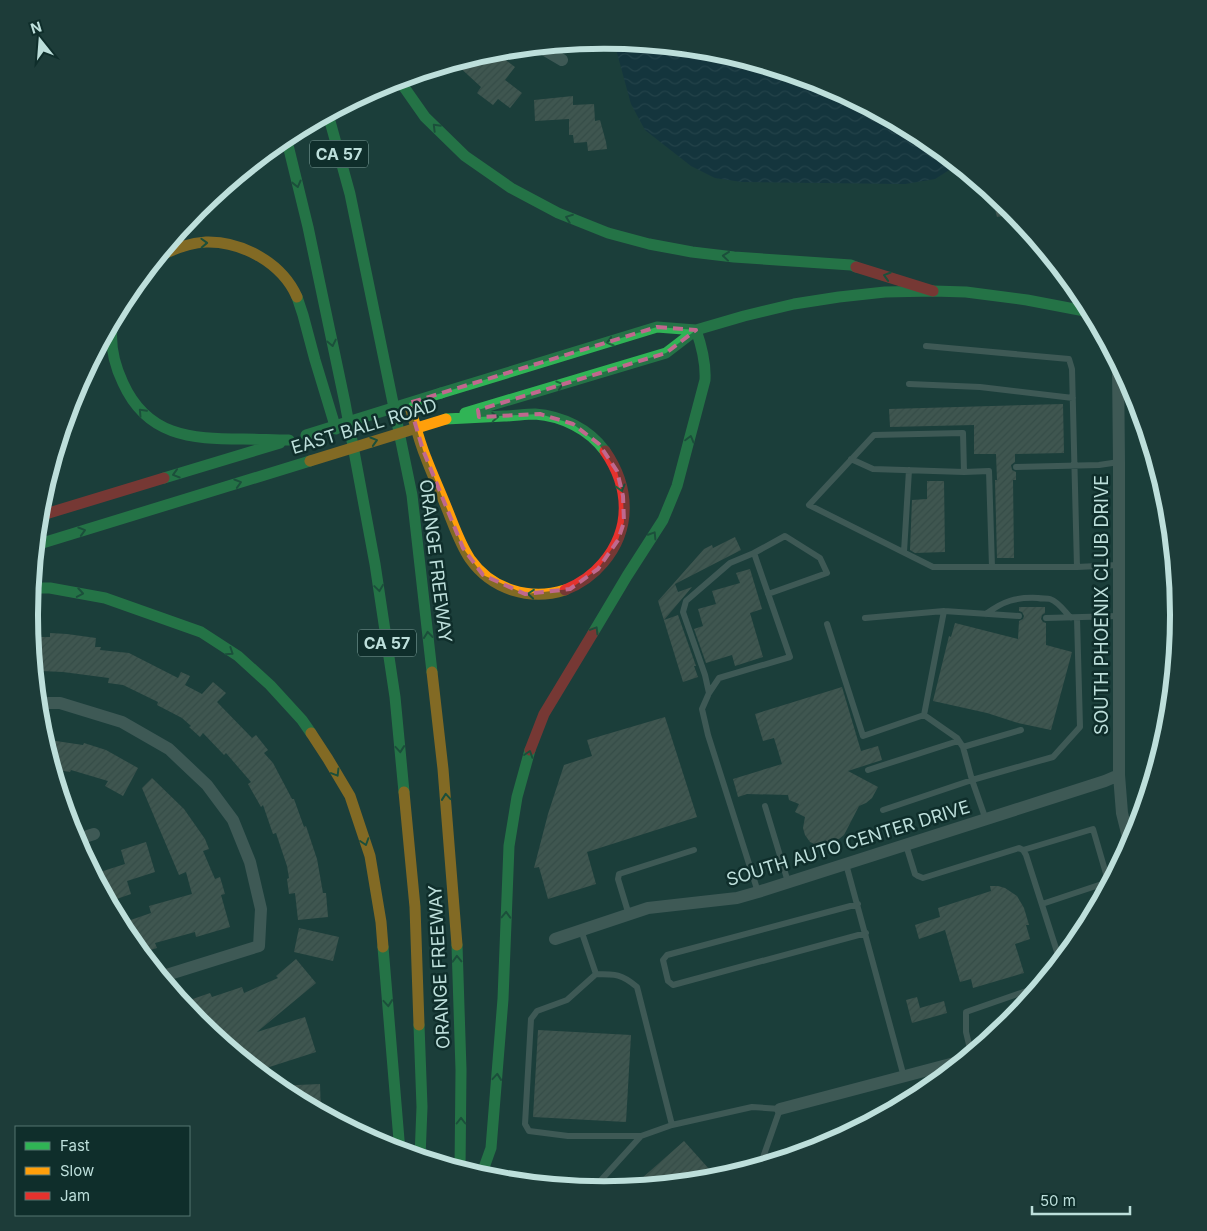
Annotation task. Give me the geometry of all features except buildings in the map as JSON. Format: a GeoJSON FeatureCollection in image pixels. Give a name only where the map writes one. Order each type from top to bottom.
{"type":"FeatureCollection","features":[{"type":"Feature","properties":{"kind":"main road"},"geometry":{"type":"LineString","coordinates":[[404,87],[426,117],[465,156],[511,188],[558,213],[608,233],[649,244],[692,252],[734,257],[851,265],[933,291]]}},
{"type":"Feature","properties":{"kind":"main road","name":"ORANGE FREEWAY"},"geometry":{"type":"LineString","coordinates":[[330,120],[350,194],[412,495],[443,770],[456,927],[461,1070],[460,1163]]}},
{"type":"Feature","properties":{"kind":"main road","name":"ORANGE FREEWAY"},"geometry":{"type":"LineString","coordinates":[[288,146],[310,237],[345,403],[376,564],[395,697],[414,907],[422,1107],[420,1150]]}},
{"type":"Feature","properties":{"kind":"main road"},"geometry":{"type":"LineString","coordinates":[[350,194],[393,351]]}},
{"type":"Feature","properties":{"kind":"main road"},"geometry":{"type":"LineString","coordinates":[[171,250],[185,245],[203,242],[226,244],[240,248],[270,263],[285,276],[299,300],[376,564]]}},
{"type":"Feature","properties":{"kind":"main road","name":"EAST BALL ROAD"},"geometry":{"type":"LineString","coordinates":[[47,513],[657,328],[696,330],[794,304],[885,292],[966,292],[1018,298],[1080,310]]}},
{"type":"Feature","properties":{"kind":"main road"},"geometry":{"type":"LineString","coordinates":[[484,1169],[491,1148],[503,999],[509,846],[517,797],[528,756],[544,714],[663,520],[677,486],[705,380],[706,366],[704,353],[696,330]]}},
{"type":"Feature","properties":{"kind":"main road","name":"EAST BALL ROAD"},"geometry":{"type":"LineString","coordinates":[[42,543],[666,353],[696,330]]}},
{"type":"Feature","properties":{"kind":"main road"},"geometry":{"type":"LineString","coordinates":[[111,337],[118,371],[127,392],[142,413],[158,425],[180,434],[206,439],[289,440]]}},
{"type":"Feature","properties":{"kind":"main road"},"geometry":{"type":"LineString","coordinates":[[407,396],[423,450],[462,548],[472,564],[483,575],[510,590],[525,594],[556,593],[570,589],[584,581],[609,557],[618,540],[624,522],[623,496],[617,471],[608,455],[587,433],[573,424],[540,414],[446,419]]}},
{"type":"Feature","properties":{"kind":"main road"},"geometry":{"type":"LineString","coordinates":[[39,588],[50,588],[104,598],[201,632],[238,656],[270,685],[302,720],[328,759],[350,796],[370,856],[381,922],[399,1143]]}},
{"type":"Feature","properties":{"kind":"street"},"geometry":{"type":"LineString","coordinates":[[549,52],[562,60]]}},
{"type":"Feature","properties":{"kind":"street","name":"SOUTH PHOENIX CLUB DRIVE"},"geometry":{"type":"LineString","coordinates":[[1118,381],[1118,775],[1122,813],[1126,831]]}},
{"type":"Feature","properties":{"kind":"street"},"geometry":{"type":"LineString","coordinates":[[44,704],[60,703],[122,722],[169,750],[207,785],[233,820],[250,862],[260,909],[259,946],[166,975]]}},
{"type":"Feature","properties":{"kind":"street","name":"SOUTH AUTO CENTER DRIVE"},"geometry":{"type":"LineString","coordinates":[[555,939],[648,908],[737,898],[758,892],[1106,781],[1118,775]]}},
{"type":"Feature","properties":{"kind":"street"},"geometry":{"type":"LineString","coordinates":[[83,837],[94,834]]}},
{"type":"Feature","properties":{"kind":"street"},"geometry":{"type":"LineString","coordinates":[[780,1109],[948,1065]]}},
{"type":"Feature","properties":{"kind":"lane"},"geometry":{"type":"LineString","coordinates":[[926,346],[1069,359],[1072,369],[1077,568]]}},
{"type":"Feature","properties":{"kind":"lane"},"geometry":{"type":"LineString","coordinates":[[909,384],[980,386],[1073,398]]}},
{"type":"Feature","properties":{"kind":"lane"},"geometry":{"type":"LineString","coordinates":[[964,472],[963,433],[874,434],[809,505],[933,567],[1077,568],[1118,565]]}},
{"type":"Feature","properties":{"kind":"lane"},"geometry":{"type":"LineString","coordinates":[[851,459],[873,469],[990,472],[997,468]]}},
{"type":"Feature","properties":{"kind":"lane"},"geometry":{"type":"LineString","coordinates":[[1016,467],[1099,465],[1119,462]]}},
{"type":"Feature","properties":{"kind":"lane"},"geometry":{"type":"LineString","coordinates":[[904,552],[909,470]]}},
{"type":"Feature","properties":{"kind":"lane"},"geometry":{"type":"LineString","coordinates":[[990,472],[992,567]]}},
{"type":"Feature","properties":{"kind":"lane"},"geometry":{"type":"LineString","coordinates":[[709,693],[705,675],[683,612],[686,601],[730,563],[754,553],[785,536],[820,558],[827,573],[768,594]]}},
{"type":"Feature","properties":{"kind":"lane"},"geometry":{"type":"LineString","coordinates":[[754,553],[790,657],[720,678],[709,693],[702,709],[708,736],[758,892]]}},
{"type":"Feature","properties":{"kind":"lane"},"geometry":{"type":"LineString","coordinates":[[883,810],[972,780],[1053,757],[1080,727],[1074,618],[1050,599],[1025,598],[1010,600],[996,606],[986,614]]}},
{"type":"Feature","properties":{"kind":"lane"},"geometry":{"type":"LineString","coordinates":[[924,715],[944,611]]}},
{"type":"Feature","properties":{"kind":"lane"},"geometry":{"type":"LineString","coordinates":[[865,618],[944,611],[1019,616]]}},
{"type":"Feature","properties":{"kind":"lane"},"geometry":{"type":"LineString","coordinates":[[1046,618],[1118,616]]}},
{"type":"Feature","properties":{"kind":"lane"},"geometry":{"type":"LineString","coordinates":[[827,624],[863,736],[924,715]]}},
{"type":"Feature","properties":{"kind":"lane"},"geometry":{"type":"LineString","coordinates":[[924,715],[957,738],[963,748],[986,820]]}},
{"type":"Feature","properties":{"kind":"lane"},"geometry":{"type":"LineString","coordinates":[[963,748],[1021,730]]}},
{"type":"Feature","properties":{"kind":"lane"},"geometry":{"type":"LineString","coordinates":[[868,770],[958,741]]}},
{"type":"Feature","properties":{"kind":"lane"},"geometry":{"type":"LineString","coordinates":[[765,806],[788,882]]}},
{"type":"Feature","properties":{"kind":"lane"},"geometry":{"type":"LineString","coordinates":[[906,845],[915,874],[923,878],[1019,848],[1023,850],[1093,829],[1106,876]]}},
{"type":"Feature","properties":{"kind":"lane"},"geometry":{"type":"LineString","coordinates":[[629,915],[618,879],[619,874],[694,850]]}},
{"type":"Feature","properties":{"kind":"lane"},"geometry":{"type":"LineString","coordinates":[[1023,850],[1058,953]]}},
{"type":"Feature","properties":{"kind":"lane"},"geometry":{"type":"LineString","coordinates":[[846,864],[904,1077]]}},
{"type":"Feature","properties":{"kind":"lane"},"geometry":{"type":"LineString","coordinates":[[1042,904],[1101,885]]}},
{"type":"Feature","properties":{"kind":"lane"},"geometry":{"type":"LineString","coordinates":[[858,904],[667,955],[663,960],[668,981],[673,985],[866,933]]}},
{"type":"Feature","properties":{"kind":"lane"},"geometry":{"type":"LineString","coordinates":[[581,930],[596,974]]}},
{"type":"Feature","properties":{"kind":"lane"},"geometry":{"type":"LineString","coordinates":[[672,1125],[637,988],[628,979],[614,974],[596,974],[567,1000],[537,1012],[531,1019],[525,1124],[529,1131],[568,1136],[641,1136],[672,1125],[752,1107],[780,1109],[763,1158]]}},
{"type":"Feature","properties":{"kind":"lane"},"geometry":{"type":"LineString","coordinates":[[969,1047],[966,1032],[966,1012],[1027,991]]}},
{"type":"Feature","properties":{"kind":"lane"},"geometry":{"type":"LineString","coordinates":[[600,1182],[641,1136]]}},
{"type":"Feature","properties":{"kind":"highlighted area"},"geometry":{"type":"Polygon","coordinates":[[[657,327],[696,330],[666,353],[478,410],[479,417],[540,414],[573,424],[599,444],[617,471],[623,496],[624,522],[618,540],[598,569],[570,589],[525,594],[483,575],[463,548],[423,450],[409,403],[657,327]]]}},
{"type":"Feature","properties":{"kind":"water"},"geometry":{"type":"Polygon","coordinates":[[[616,50],[677,54],[714,60],[785,80],[854,108],[886,125],[951,169],[935,179],[905,184],[742,182],[715,178],[691,166],[645,130],[631,104],[616,50]]]}},
{"type":"Feature","properties":{"kind":"traffic: fast"},"geometry":{"type":"LineString","coordinates":[[404,87],[425,117],[465,156],[511,188],[558,213],[608,233],[649,244],[692,252],[734,257],[851,265],[856,267]]}},
{"type":"Feature","properties":{"kind":"traffic: fast"},"geometry":{"type":"LineString","coordinates":[[330,120],[350,194],[412,495],[432,672]]}},
{"type":"Feature","properties":{"kind":"traffic: fast"},"geometry":{"type":"LineString","coordinates":[[288,146],[308,227],[345,403],[375,564],[395,697],[404,792]]}},
{"type":"Feature","properties":{"kind":"traffic: fast"},"geometry":{"type":"LineString","coordinates":[[441,393],[657,327],[696,330],[794,304],[839,297],[885,292],[966,292],[1027,300],[1080,310]]}},
{"type":"Feature","properties":{"kind":"traffic: fast"},"geometry":{"type":"LineString","coordinates":[[297,297],[336,429]]}},
{"type":"Feature","properties":{"kind":"traffic: fast"},"geometry":{"type":"LineString","coordinates":[[465,413],[666,353],[696,330]]}},
{"type":"Feature","properties":{"kind":"traffic: fast"},"geometry":{"type":"LineString","coordinates":[[593,633],[663,520],[677,486],[705,380],[703,355],[696,330]]}},
{"type":"Feature","properties":{"kind":"traffic: fast"},"geometry":{"type":"LineString","coordinates":[[112,334],[114,359],[123,383],[133,401],[144,414],[158,424],[172,431],[205,438],[289,440]]}},
{"type":"Feature","properties":{"kind":"traffic: fast"},"geometry":{"type":"LineString","coordinates":[[306,435],[441,393]]}},
{"type":"Feature","properties":{"kind":"traffic: fast"},"geometry":{"type":"LineString","coordinates":[[446,419],[531,414],[545,415],[565,421],[583,430],[599,443],[605,451]]}},
{"type":"Feature","properties":{"kind":"traffic: fast"},"geometry":{"type":"LineString","coordinates":[[164,478],[280,443]]}},
{"type":"Feature","properties":{"kind":"traffic: fast"},"geometry":{"type":"LineString","coordinates":[[42,543],[310,461]]}},
{"type":"Feature","properties":{"kind":"traffic: fast"},"geometry":{"type":"LineString","coordinates":[[39,588],[50,588],[105,598],[201,632],[238,656],[270,685],[302,720],[311,733]]}},
{"type":"Feature","properties":{"kind":"traffic: fast"},"geometry":{"type":"LineString","coordinates":[[484,1169],[491,1148],[503,999],[509,846],[517,797],[530,750]]}},
{"type":"Feature","properties":{"kind":"traffic: fast"},"geometry":{"type":"LineString","coordinates":[[457,945],[461,1070],[460,1163]]}},
{"type":"Feature","properties":{"kind":"traffic: fast"},"geometry":{"type":"LineString","coordinates":[[383,947],[399,1143]]}},
{"type":"Feature","properties":{"kind":"traffic: fast"},"geometry":{"type":"LineString","coordinates":[[419,1025],[422,1107],[420,1150]]}},
{"type":"Feature","properties":{"kind":"traffic: slow"},"geometry":{"type":"LineString","coordinates":[[171,250],[206,242],[233,245],[247,250],[271,264],[282,274],[297,297]]}},
{"type":"Feature","properties":{"kind":"traffic: slow"},"geometry":{"type":"LineString","coordinates":[[410,407],[419,439],[456,533],[466,553],[479,570],[500,585],[525,593],[552,593],[565,590]]}},
{"type":"Feature","properties":{"kind":"traffic: slow"},"geometry":{"type":"LineString","coordinates":[[310,461],[446,419]]}},
{"type":"Feature","properties":{"kind":"traffic: slow"},"geometry":{"type":"LineString","coordinates":[[432,672],[443,769],[457,945]]}},
{"type":"Feature","properties":{"kind":"traffic: slow"},"geometry":{"type":"LineString","coordinates":[[311,733],[350,796],[370,856],[381,922],[383,947]]}},
{"type":"Feature","properties":{"kind":"traffic: slow"},"geometry":{"type":"LineString","coordinates":[[404,792],[415,907],[419,1025]]}},
{"type":"Feature","properties":{"kind":"traffic: jam"},"geometry":{"type":"LineString","coordinates":[[856,267],[933,291]]}},
{"type":"Feature","properties":{"kind":"traffic: jam"},"geometry":{"type":"LineString","coordinates":[[565,590],[586,579],[595,571],[612,550],[619,536],[623,522],[623,493],[619,479],[605,451]]}},
{"type":"Feature","properties":{"kind":"traffic: jam"},"geometry":{"type":"LineString","coordinates":[[47,514],[164,478]]}},
{"type":"Feature","properties":{"kind":"traffic: jam"},"geometry":{"type":"LineString","coordinates":[[530,750],[544,714],[593,633]]}}]}
